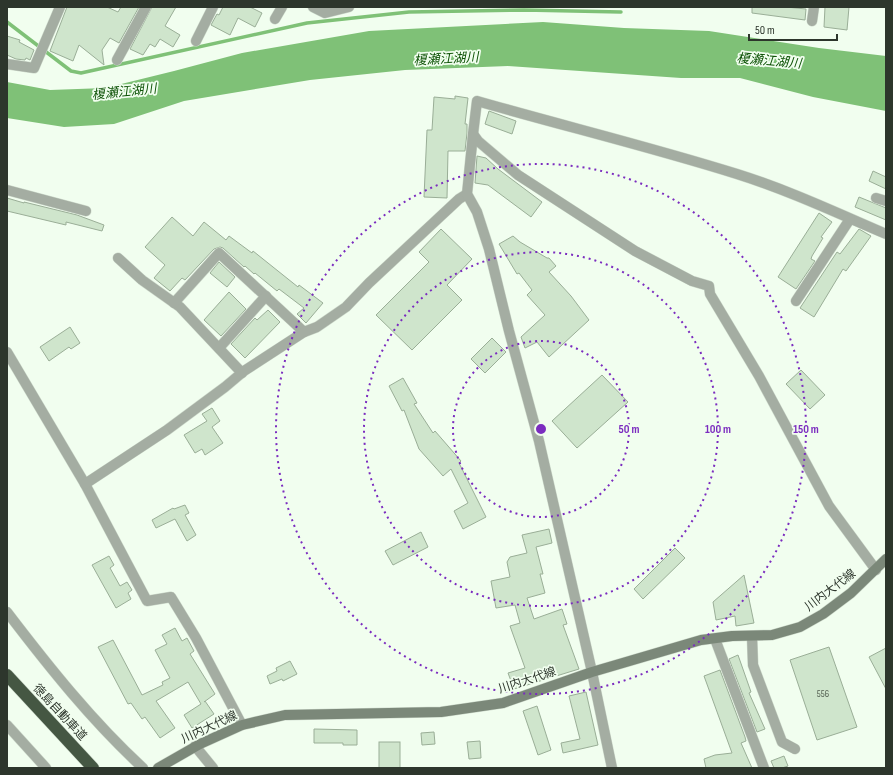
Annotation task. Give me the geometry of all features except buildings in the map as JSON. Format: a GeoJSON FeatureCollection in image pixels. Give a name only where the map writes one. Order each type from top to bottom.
{"type":"FeatureCollection","features":[{"type":"Feature","properties":{"kind":"highway","name":"徳島自動車道"},"geometry":{"type":"LineString","coordinates":[[7,675],[93,768]]}},
{"type":"Feature","properties":{"kind":"main road","name":"川内大代線"},"geometry":{"type":"LineString","coordinates":[[158,768],[195,746],[242,724],[285,715],[441,712],[503,703],[592,672],[701,640],[772,635],[800,627],[817,618],[851,593],[886,559]]}},
{"type":"Feature","properties":{"kind":"street"},"geometry":{"type":"LineString","coordinates":[[7,64],[34,68],[60,7]]}},
{"type":"Feature","properties":{"kind":"street"},"geometry":{"type":"LineString","coordinates":[[117,60],[146,7]]}},
{"type":"Feature","properties":{"kind":"street"},"geometry":{"type":"LineString","coordinates":[[196,41],[214,7]]}},
{"type":"Feature","properties":{"kind":"street"},"geometry":{"type":"LineString","coordinates":[[275,19],[282,7]]}},
{"type":"Feature","properties":{"kind":"street"},"geometry":{"type":"LineString","coordinates":[[313,7],[325,13],[348,7]]}},
{"type":"Feature","properties":{"kind":"street"},"geometry":{"type":"LineString","coordinates":[[812,21],[814,7]]}},
{"type":"Feature","properties":{"kind":"street"},"geometry":{"type":"LineString","coordinates":[[612,768],[592,672],[539,441],[509,331],[489,249],[477,212],[467,194],[477,102],[738,174],[777,188],[886,234]]}},
{"type":"Feature","properties":{"kind":"street"},"geometry":{"type":"LineString","coordinates":[[474,134],[478,141],[518,175],[563,205],[635,251],[692,281],[709,286],[710,294],[759,376],[829,506],[876,570]]}},
{"type":"Feature","properties":{"kind":"street"},"geometry":{"type":"LineString","coordinates":[[7,190],[86,211]]}},
{"type":"Feature","properties":{"kind":"street"},"geometry":{"type":"LineString","coordinates":[[85,484],[167,430],[242,373],[304,332],[317,327],[346,307],[369,283],[459,199],[467,194]]}},
{"type":"Feature","properties":{"kind":"street"},"geometry":{"type":"LineString","coordinates":[[876,198],[886,201]]}},
{"type":"Feature","properties":{"kind":"street"},"geometry":{"type":"LineString","coordinates":[[796,301],[850,219]]}},
{"type":"Feature","properties":{"kind":"street"},"geometry":{"type":"LineString","coordinates":[[174,303],[218,253],[304,332]]}},
{"type":"Feature","properties":{"kind":"street"},"geometry":{"type":"LineString","coordinates":[[118,258],[142,280],[180,307],[242,373]]}},
{"type":"Feature","properties":{"kind":"street"},"geometry":{"type":"LineString","coordinates":[[219,348],[266,296]]}},
{"type":"Feature","properties":{"kind":"street"},"geometry":{"type":"LineString","coordinates":[[7,352],[85,484],[147,601],[171,597],[196,638],[242,724]]}},
{"type":"Feature","properties":{"kind":"street"},"geometry":{"type":"LineString","coordinates":[[7,612],[51,670],[80,704],[143,768]]}},
{"type":"Feature","properties":{"kind":"street"},"geometry":{"type":"LineString","coordinates":[[752,636],[753,665],[779,735],[782,742],[795,749]]}},
{"type":"Feature","properties":{"kind":"street"},"geometry":{"type":"LineString","coordinates":[[715,639],[764,768]]}},
{"type":"Feature","properties":{"kind":"street"},"geometry":{"type":"LineString","coordinates":[[7,725],[46,768]]}},
{"type":"Feature","properties":{"kind":"street"},"geometry":{"type":"LineString","coordinates":[[195,746],[213,768]]}},
{"type":"Feature","properties":{"kind":"water","name":"榎瀬江湖川"},"geometry":{"type":"Polygon","coordinates":[[[543,22],[624,28],[709,31],[819,48],[886,56],[886,111],[813,97],[740,78],[681,78],[508,66],[405,70],[310,80],[184,101],[114,124],[64,127],[7,118],[7,82],[50,90],[105,88],[242,53],[369,31],[543,22]]]}},
{"type":"Feature","properties":{"kind":"waterway"},"geometry":{"type":"LineString","coordinates":[[7,22],[71,71],[81,73],[307,23],[409,12],[524,10],[621,12]]}}]}
